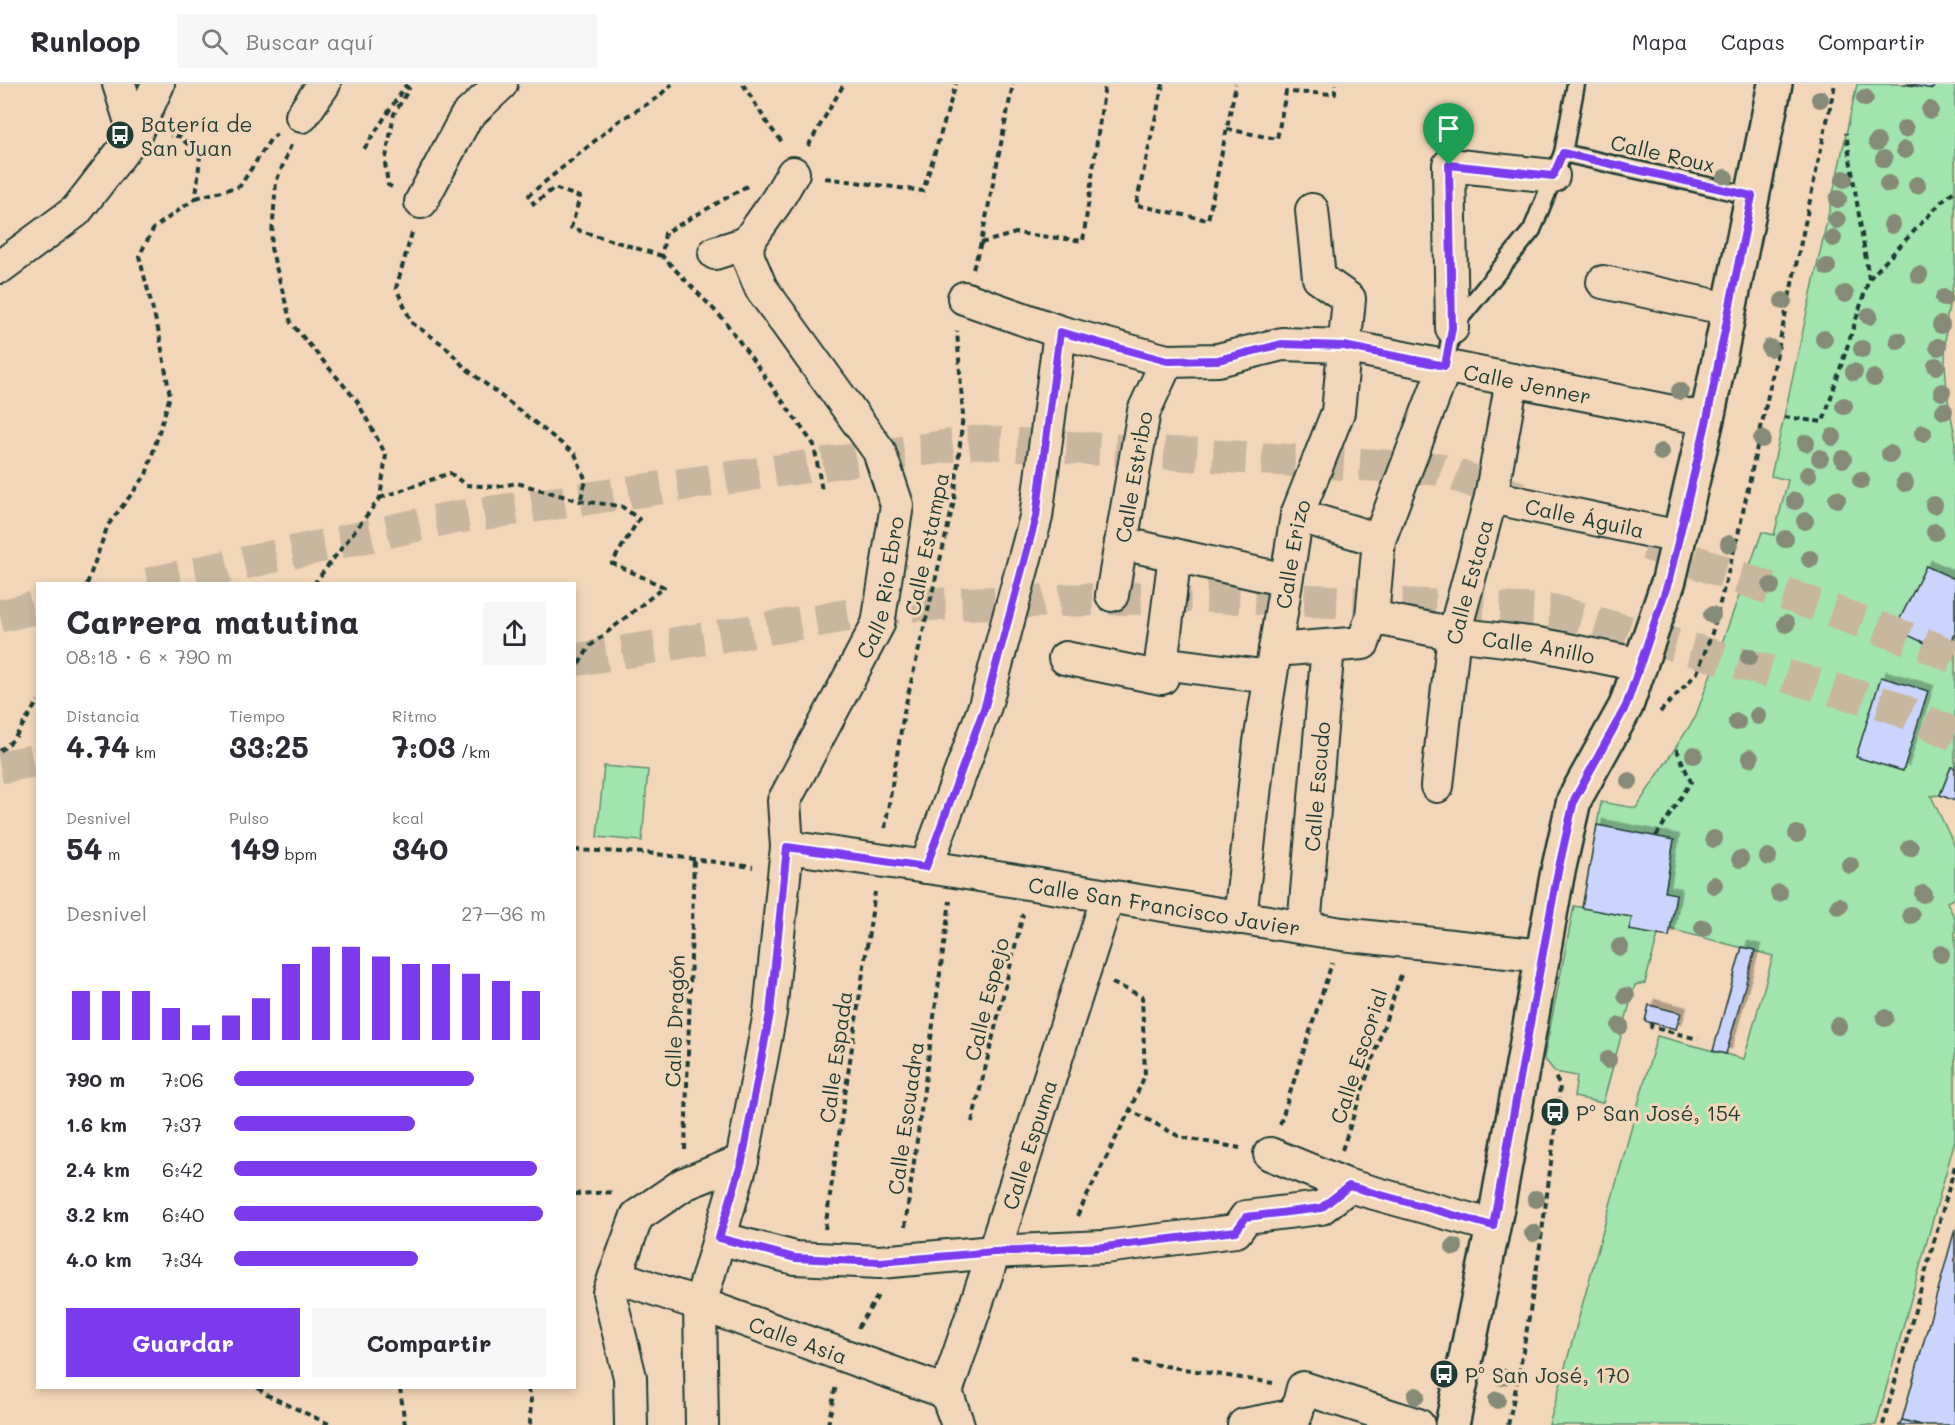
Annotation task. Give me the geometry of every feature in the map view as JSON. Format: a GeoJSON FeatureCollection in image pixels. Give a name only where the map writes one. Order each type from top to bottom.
{"type":"FeatureCollection","features":[{"type":"Feature","properties":{"kind":"street"},"geometry":{"type":"LineString","coordinates":[[119,84],[135,135]]}},
{"type":"Feature","properties":{"kind":"street"},"geometry":{"type":"LineString","coordinates":[[0,267],[76,211],[135,135],[158,84]]}},
{"type":"Feature","properties":{"kind":"street"},"geometry":{"type":"LineString","coordinates":[[302,116],[324,84]]}},
{"type":"Feature","properties":{"kind":"street"},"geometry":{"type":"LineString","coordinates":[[409,196],[466,117],[501,84]]}},
{"type":"Feature","properties":{"kind":"street"},"geometry":{"type":"LineString","coordinates":[[1452,1425],[1493,1226],[1557,876],[1574,800],[1626,706],[1669,580],[1707,419],[1775,84]]}},
{"type":"Feature","properties":{"kind":"street"},"geometry":{"type":"LineString","coordinates":[[1452,328],[1449,165],[1558,164]]}},
{"type":"Feature","properties":{"kind":"street"},"geometry":{"type":"LineString","coordinates":[[715,253],[747,243],[776,202],[796,167]]}},
{"type":"Feature","properties":{"kind":"street","name":"Calle Erizo"},"geometry":{"type":"LineString","coordinates":[[1240,918],[1260,742],[1297,515],[1338,412],[1349,299],[1319,278],[1312,210]]}},
{"type":"Feature","properties":{"kind":"street","name":"Calle Rio Ebro"},"geometry":{"type":"LineString","coordinates":[[702,1425],[700,1304],[742,1161],[770,1013],[787,847],[784,801],[878,624],[897,505],[879,451],[761,288],[748,257],[747,243]]}},
{"type":"Feature","properties":{"kind":"street"},"geometry":{"type":"LineString","coordinates":[[1603,282],[1729,309]]}},
{"type":"Feature","properties":{"kind":"street","name":"Calle Jenner"},"geometry":{"type":"LineString","coordinates":[[964,298],[1060,332],[1167,361],[1218,360],[1282,344],[1344,346],[1707,419]]}},
{"type":"Feature","properties":{"kind":"street"},"geometry":{"type":"LineString","coordinates":[[940,869],[1036,517],[1060,332]]}},
{"type":"Feature","properties":{"kind":"street","name":"Calle Estribo"},"geometry":{"type":"LineString","coordinates":[[1112,595],[1144,411],[1167,361]]}},
{"type":"Feature","properties":{"kind":"street"},"geometry":{"type":"LineString","coordinates":[[1161,663],[1273,664],[1328,646],[1363,643],[1372,617],[1379,540],[1445,366]]}},
{"type":"Feature","properties":{"kind":"street","name":"Calle Estaca"},"geometry":{"type":"LineString","coordinates":[[1437,786],[1454,634],[1491,497],[1512,380]]}},
{"type":"Feature","properties":{"kind":"street","name":"Calle Águila"},"geometry":{"type":"LineString","coordinates":[[1491,497],[1679,537]]}},
{"type":"Feature","properties":{"kind":"street"},"geometry":{"type":"LineString","coordinates":[[1297,515],[1379,540]]}},
{"type":"Feature","properties":{"kind":"street"},"geometry":{"type":"LineString","coordinates":[[1121,543],[1286,580]]}},
{"type":"Feature","properties":{"kind":"street"},"geometry":{"type":"LineString","coordinates":[[1065,658],[1162,678],[1161,663],[1175,555]]}},
{"type":"Feature","properties":{"kind":"street","name":"Calle Anillo"},"geometry":{"type":"LineString","coordinates":[[1372,617],[1454,634],[1538,644],[1641,665]]}},
{"type":"Feature","properties":{"kind":"street","name":"Calle Escudo"},"geometry":{"type":"LineString","coordinates":[[1304,927],[1328,646]]}},
{"type":"Feature","properties":{"kind":"street","name":"Calle San Francisco Javier"},"geometry":{"type":"LineString","coordinates":[[787,847],[882,847],[940,869],[1030,884],[1342,934],[1544,956]]}},
{"type":"Feature","properties":{"kind":"street","name":"Calle Espuma"},"geometry":{"type":"LineString","coordinates":[[946,1392],[994,1252],[1108,896]]}},
{"type":"Feature","properties":{"kind":"street"},"geometry":{"type":"LineString","coordinates":[[1270,1154],[1341,1183],[1493,1226]]}},
{"type":"Feature","properties":{"kind":"street"},"geometry":{"type":"LineString","coordinates":[[631,1425],[630,1377],[609,1293],[637,1216],[684,1184],[742,1161]]}},
{"type":"Feature","properties":{"kind":"street"},"geometry":{"type":"LineString","coordinates":[[719,1238],[795,1258],[880,1262],[994,1252],[1104,1247],[1236,1231],[1246,1217],[1321,1208],[1341,1183]]}},
{"type":"Feature","properties":{"kind":"street","name":"Calle Asia"},"geometry":{"type":"LineString","coordinates":[[615,1276],[946,1392]]}},
{"type":"Feature","properties":{"kind":"street"},"geometry":{"type":"LineString","coordinates":[[1244,1425],[1296,1415],[1303,1388],[1418,1425]]}},
{"type":"Feature","properties":{"kind":"street"},"geometry":{"type":"LineString","coordinates":[[946,1392],[958,1425]]}},
{"type":"Feature","properties":{"kind":"lane"},"geometry":{"type":"LineString","coordinates":[[1445,366],[1452,328],[1532,230],[1558,164],[1576,84]]}},
{"type":"Feature","properties":{"kind":"lane","name":"Calle Roux"},"geometry":{"type":"LineString","coordinates":[[1558,164],[1752,196]]}},
{"type":"Feature","properties":{"kind":"path"},"geometry":{"type":"LineString","coordinates":[[662,256],[571,228],[580,197],[554,188],[534,204],[529,195],[619,121],[657,98],[672,84]]}},
{"type":"Feature","properties":{"kind":"path"},"geometry":{"type":"LineString","coordinates":[[743,84],[796,167],[923,190],[956,84]]}},
{"type":"Feature","properties":{"kind":"path"},"geometry":{"type":"LineString","coordinates":[[796,167],[844,84]]}},
{"type":"Feature","properties":{"kind":"path","name":"Calle Estampa"},"geometry":{"type":"LineString","coordinates":[[882,847],[904,712],[954,501],[963,415],[956,317],[981,243],[1012,84]]}},
{"type":"Feature","properties":{"kind":"path"},"geometry":{"type":"LineString","coordinates":[[981,243],[1016,233],[1083,242],[1105,84]]}},
{"type":"Feature","properties":{"kind":"path"},"geometry":{"type":"LineString","coordinates":[[1163,84],[1136,205],[1208,220],[1236,84]]}},
{"type":"Feature","properties":{"kind":"path"},"geometry":{"type":"LineString","coordinates":[[1227,129],[1277,139],[1286,92],[1335,94],[1335,84]]}},
{"type":"Feature","properties":{"kind":"path"},"geometry":{"type":"LineString","coordinates":[[1653,719],[1697,673],[1712,633],[1738,535],[1835,84]]}},
{"type":"Feature","properties":{"kind":"path"},"geometry":{"type":"LineString","coordinates":[[364,149],[406,85],[409,89],[394,114],[385,164],[388,185],[409,196],[396,288],[412,323],[446,346],[464,367],[575,454],[586,481],[580,501]]}},
{"type":"Feature","properties":{"kind":"path"},"geometry":{"type":"LineString","coordinates":[[88,582],[108,525],[146,474],[170,396],[159,333],[139,256],[154,228],[196,198],[240,186],[270,140],[302,116]]}},
{"type":"Feature","properties":{"kind":"path"},"geometry":{"type":"LineString","coordinates":[[302,116],[276,182],[271,248],[291,323],[357,401],[386,455],[380,498],[316,582]]}},
{"type":"Feature","properties":{"kind":"path"},"geometry":{"type":"LineString","coordinates":[[1846,133],[1869,279]]}},
{"type":"Feature","properties":{"kind":"path"},"geometry":{"type":"LineString","coordinates":[[135,135],[179,136],[200,156],[196,198]]}},
{"type":"Feature","properties":{"kind":"path"},"geometry":{"type":"LineString","coordinates":[[1784,417],[1823,423],[1869,279],[1947,196],[1955,191]]}},
{"type":"Feature","properties":{"kind":"path"},"geometry":{"type":"LineString","coordinates":[[380,498],[450,473],[466,485],[496,487],[517,483],[580,501],[621,507],[639,519],[612,563],[664,587],[590,646],[576,669]]}},
{"type":"Feature","properties":{"kind":"path"},"geometry":{"type":"LineString","coordinates":[[0,751],[14,739],[36,704]]}},
{"type":"Feature","properties":{"kind":"path"},"geometry":{"type":"LineString","coordinates":[[1656,836],[1691,782],[1676,748]]}},
{"type":"Feature","properties":{"kind":"path","name":"Calle Espada"},"geometry":{"type":"LineString","coordinates":[[821,1259],[882,847]]}},
{"type":"Feature","properties":{"kind":"path"},"geometry":{"type":"LineString","coordinates":[[576,850],[648,853],[764,868]]}},
{"type":"Feature","properties":{"kind":"path","name":"Calle Dragón"},"geometry":{"type":"LineString","coordinates":[[684,1184],[694,859]]}},
{"type":"Feature","properties":{"kind":"path","name":"Calle Escuadra"},"geometry":{"type":"LineString","coordinates":[[842,1354],[900,1260],[940,869]]}},
{"type":"Feature","properties":{"kind":"path","name":"Calle Espejo"},"geometry":{"type":"LineString","coordinates":[[972,1122],[1030,884]]}},
{"type":"Feature","properties":{"kind":"path"},"geometry":{"type":"LineString","coordinates":[[1130,1110],[1180,1137],[1270,1154],[1342,934]]}},
{"type":"Feature","properties":{"kind":"path","name":"Calle Escorial"},"geometry":{"type":"LineString","coordinates":[[1341,1183],[1412,942]]}},
{"type":"Feature","properties":{"kind":"path"},"geometry":{"type":"LineString","coordinates":[[1061,1249],[1145,1076],[1142,996],[1084,970]]}},
{"type":"Feature","properties":{"kind":"path"},"geometry":{"type":"LineString","coordinates":[[1652,1023],[1651,1027],[1698,1039]]}},
{"type":"Feature","properties":{"kind":"path"},"geometry":{"type":"LineString","coordinates":[[1508,1425],[1521,1366],[1545,1213],[1560,1086],[1550,1070]]}},
{"type":"Feature","properties":{"kind":"path"},"geometry":{"type":"LineString","coordinates":[[1883,1425],[1955,1166]]}},
{"type":"Feature","properties":{"kind":"path"},"geometry":{"type":"LineString","coordinates":[[1133,1360],[1303,1388]]}},
{"type":"Feature","properties":{"kind":"path"},"geometry":{"type":"LineString","coordinates":[[259,1389],[267,1395],[331,1425]]}},
{"type":"Feature","properties":{"kind":"path"},"geometry":{"type":"LineString","coordinates":[[400,1389],[405,1425]]}},
{"type":"Feature","properties":{"kind":"path"},"geometry":{"type":"LineString","coordinates":[[528,1389],[531,1396],[530,1425]]}},
{"type":"Feature","properties":{"kind":"green space"},"geometry":{"type":"Polygon","coordinates":[[[1857,84],[1904,84],[1933,89],[1934,84],[1955,84],[1955,273],[1946,322],[1945,362],[1947,394],[1955,437],[1955,768],[1951,767],[1940,795],[1931,796],[1955,847],[1955,898],[1947,902],[1955,919],[1955,1140],[1876,1425],[1549,1425],[1657,1036],[1744,1059],[1773,956],[1670,929],[1676,895],[1665,892],[1674,840],[1597,825],[1601,802],[1636,808],[1695,718],[1762,532],[1774,535],[1788,480],[1771,476],[1857,84]]]}},
{"type":"Feature","properties":{"kind":"green space"},"geometry":{"type":"Polygon","coordinates":[[[604,766],[648,770],[642,841],[597,837],[604,766]]]}},
{"type":"Feature","properties":{"kind":"green space"},"geometry":{"type":"Polygon","coordinates":[[[1574,906],[1632,917],[1629,930],[1658,935],[1645,983],[1635,985],[1603,1103],[1574,1097],[1577,1076],[1555,1072],[1544,1058],[1574,906]]]}},
{"type":"Feature","properties":{"kind":"building"},"geometry":{"type":"Polygon","coordinates":[[[1904,84],[1934,84],[1933,89],[1904,84]]]}},
{"type":"Feature","properties":{"kind":"building"},"geometry":{"type":"Polygon","coordinates":[[[1926,566],[1955,579],[1955,634],[1946,653],[1895,629],[1926,566]]]}},
{"type":"Feature","properties":{"kind":"building"},"geometry":{"type":"Polygon","coordinates":[[[1881,677],[1928,691],[1903,771],[1856,757],[1881,677]]]}},
{"type":"Feature","properties":{"kind":"building"},"geometry":{"type":"Polygon","coordinates":[[[1951,767],[1955,768],[1955,801],[1940,795],[1951,767]]]}},
{"type":"Feature","properties":{"kind":"building"},"geometry":{"type":"Polygon","coordinates":[[[1597,825],[1674,840],[1665,892],[1676,894],[1669,937],[1629,930],[1632,917],[1582,908],[1597,825]]]}},
{"type":"Feature","properties":{"kind":"building"},"geometry":{"type":"Polygon","coordinates":[[[1742,947],[1755,950],[1726,1054],[1713,1051],[1742,947]]]}},
{"type":"Feature","properties":{"kind":"building"},"geometry":{"type":"Polygon","coordinates":[[[1649,1005],[1681,1013],[1676,1029],[1645,1021],[1649,1005]]]}},
{"type":"Feature","properties":{"kind":"building"},"geometry":{"type":"Polygon","coordinates":[[[1955,1229],[1955,1425],[1921,1425],[1902,1420],[1955,1229]]]}},
{"type":"Feature","properties":{"kind":"building"},"geometry":{"type":"Polygon","coordinates":[[[1902,1420],[1921,1425],[1899,1425],[1902,1420]]]}},
{"type":"Feature","properties":{"kind":"tunnel"},"geometry":{"type":"LineString","coordinates":[[157,582],[445,519],[976,442],[1438,469],[1520,498]]}},
{"type":"Feature","properties":{"kind":"tunnel"},"geometry":{"type":"LineString","coordinates":[[1647,544],[1931,647],[1955,658]]}},
{"type":"Feature","properties":{"kind":"tunnel"},"geometry":{"type":"LineString","coordinates":[[576,660],[912,605],[1203,596],[1554,611],[1892,706],[1955,735]]}},
{"type":"Feature","properties":{"kind":"tunnel"},"geometry":{"type":"LineString","coordinates":[[0,616],[36,607]]}},
{"type":"Feature","properties":{"kind":"tunnel"},"geometry":{"type":"LineString","coordinates":[[0,767],[36,760]]}},
{"type":"Feature","properties":{"kind":"place","name":"Batería de San Juan"},"geometry":{"type":"Point","coordinates":[120,135]}},
{"type":"Feature","properties":{"kind":"place","name":"Pº San José, 154"},"geometry":{"type":"Point","coordinates":[1555,1112]}},
{"type":"Feature","properties":{"kind":"place","name":"Pº San José, 170"},"geometry":{"type":"Point","coordinates":[1444,1374]}},
{"type":"Feature","properties":{"kind":"route"},"geometry":{"type":"LineString","coordinates":[[1563,153],[1752,196],[1707,419],[1669,580],[1626,706],[1574,800],[1557,876],[1493,1226],[1349,1186],[1321,1208],[1246,1217],[1236,1231],[1104,1247],[994,1252],[880,1262],[795,1258],[719,1238],[742,1161],[770,1013],[787,847],[926,867],[985,706],[1036,517],[1060,332],[1167,361],[1218,360],[1282,344],[1344,346],[1445,366],[1452,328],[1449,165],[1553,176],[1563,153]]}}]}
